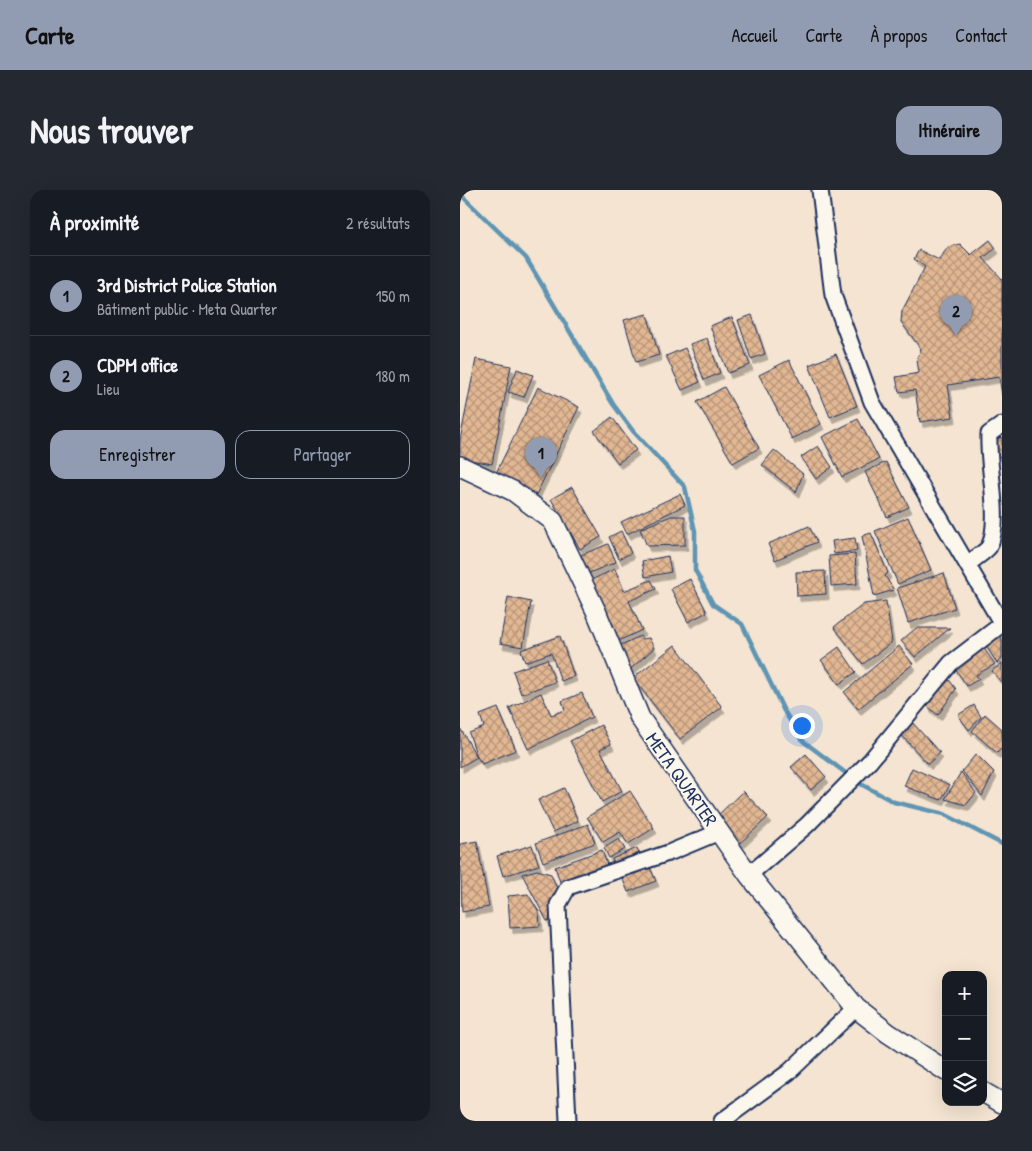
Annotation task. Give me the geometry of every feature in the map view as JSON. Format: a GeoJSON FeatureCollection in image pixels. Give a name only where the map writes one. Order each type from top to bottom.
{"type":"FeatureCollection","features":[{"type":"Feature","properties":{"kind":"main road","name":"META QUARTER"},"geometry":{"type":"LineString","coordinates":[[460,466],[514,491],[553,521],[596,611],[640,718],[749,875],[856,1008],[942,1068]]}},
{"type":"Feature","properties":{"kind":"main road"},"geometry":{"type":"LineString","coordinates":[[987,1094],[1002,1102]]}},
{"type":"Feature","properties":{"kind":"street"},"geometry":{"type":"LineString","coordinates":[[749,875],[807,825],[870,761],[951,662],[1002,624],[872,402],[833,294],[820,190]]}},
{"type":"Feature","properties":{"kind":"street"},"geometry":{"type":"LineString","coordinates":[[968,564],[989,547],[996,537],[999,523],[997,497],[988,448],[989,434],[1002,425]]}},
{"type":"Feature","properties":{"kind":"street"},"geometry":{"type":"LineString","coordinates":[[568,1121],[558,904],[563,894],[568,887],[671,852],[719,832]]}},
{"type":"Feature","properties":{"kind":"street"},"geometry":{"type":"LineString","coordinates":[[727,1120],[789,1072],[856,1008]]}},
{"type":"Feature","properties":{"kind":"building"},"geometry":{"type":"Polygon","coordinates":[[[990,240],[996,248],[983,258],[1002,279],[1002,395],[999,377],[948,385],[953,417],[920,422],[915,390],[899,392],[896,377],[919,373],[917,360],[921,349],[901,322],[902,311],[925,267],[914,259],[919,250],[939,260],[948,247],[960,244],[971,255],[990,240]]]}},
{"type":"Feature","properties":{"kind":"building"},"geometry":{"type":"Polygon","coordinates":[[[647,314],[659,355],[636,362],[624,320],[647,314]]]}},
{"type":"Feature","properties":{"kind":"building"},"geometry":{"type":"Polygon","coordinates":[[[752,315],[765,354],[751,359],[738,320],[752,315]]]}},
{"type":"Feature","properties":{"kind":"building"},"geometry":{"type":"Polygon","coordinates":[[[732,317],[750,365],[728,373],[710,326],[732,317]]]}},
{"type":"Feature","properties":{"kind":"building"},"geometry":{"type":"Polygon","coordinates":[[[707,338],[720,373],[704,380],[690,344],[707,338]]]}},
{"type":"Feature","properties":{"kind":"building"},"geometry":{"type":"Polygon","coordinates":[[[685,348],[700,382],[682,390],[666,356],[685,348]]]}},
{"type":"Feature","properties":{"kind":"building"},"geometry":{"type":"Polygon","coordinates":[[[836,354],[857,406],[830,417],[809,365],[836,354]]]}},
{"type":"Feature","properties":{"kind":"building"},"geometry":{"type":"Polygon","coordinates":[[[476,359],[511,366],[492,464],[460,458],[460,440],[476,359]]]}},
{"type":"Feature","properties":{"kind":"building"},"geometry":{"type":"Polygon","coordinates":[[[789,360],[821,424],[792,439],[759,375],[789,360]]]}},
{"type":"Feature","properties":{"kind":"building"},"geometry":{"type":"Polygon","coordinates":[[[517,369],[533,375],[524,397],[508,392],[517,369]]]}},
{"type":"Feature","properties":{"kind":"building"},"geometry":{"type":"Polygon","coordinates":[[[538,387],[579,407],[536,495],[495,475],[538,387]]]}},
{"type":"Feature","properties":{"kind":"building"},"geometry":{"type":"Polygon","coordinates":[[[724,387],[759,448],[733,463],[697,402],[724,387]]]}},
{"type":"Feature","properties":{"kind":"building"},"geometry":{"type":"Polygon","coordinates":[[[612,417],[636,450],[618,463],[594,431],[612,417]]]}},
{"type":"Feature","properties":{"kind":"building"},"geometry":{"type":"Polygon","coordinates":[[[858,419],[879,459],[842,477],[822,437],[858,419]]]}},
{"type":"Feature","properties":{"kind":"building"},"geometry":{"type":"Polygon","coordinates":[[[1002,437],[1002,456],[998,457],[994,439],[1002,437]]]}},
{"type":"Feature","properties":{"kind":"building"},"geometry":{"type":"Polygon","coordinates":[[[818,446],[832,467],[816,479],[801,457],[818,446]]]}},
{"type":"Feature","properties":{"kind":"building"},"geometry":{"type":"Polygon","coordinates":[[[774,450],[803,474],[796,492],[762,465],[774,450]]]}},
{"type":"Feature","properties":{"kind":"building"},"geometry":{"type":"Polygon","coordinates":[[[886,462],[909,507],[887,517],[865,472],[886,462]]]}},
{"type":"Feature","properties":{"kind":"building"},"geometry":{"type":"Polygon","coordinates":[[[572,487],[601,537],[580,549],[551,499],[572,487]]]}},
{"type":"Feature","properties":{"kind":"building"},"geometry":{"type":"Polygon","coordinates":[[[680,494],[685,505],[627,534],[621,522],[680,494]]]}},
{"type":"Feature","properties":{"kind":"building"},"geometry":{"type":"Polygon","coordinates":[[[671,516],[685,516],[685,545],[647,546],[640,529],[671,516]]]}},
{"type":"Feature","properties":{"kind":"building"},"geometry":{"type":"Polygon","coordinates":[[[908,517],[931,570],[898,584],[875,531],[908,517]]]}},
{"type":"Feature","properties":{"kind":"building"},"geometry":{"type":"Polygon","coordinates":[[[809,526],[817,542],[775,560],[768,544],[809,526]]]}},
{"type":"Feature","properties":{"kind":"building"},"geometry":{"type":"Polygon","coordinates":[[[621,531],[631,553],[619,559],[609,537],[621,531]]]}},
{"type":"Feature","properties":{"kind":"building"},"geometry":{"type":"Polygon","coordinates":[[[871,533],[888,573],[885,576],[894,590],[874,596],[862,536],[871,533]]]}},
{"type":"Feature","properties":{"kind":"building"},"geometry":{"type":"Polygon","coordinates":[[[855,538],[857,551],[834,554],[832,541],[855,538]]]}},
{"type":"Feature","properties":{"kind":"building"},"geometry":{"type":"Polygon","coordinates":[[[608,544],[616,562],[589,573],[581,555],[608,544]]]}},
{"type":"Feature","properties":{"kind":"building"},"geometry":{"type":"Polygon","coordinates":[[[855,554],[857,584],[831,586],[829,556],[855,554]]]}},
{"type":"Feature","properties":{"kind":"building"},"geometry":{"type":"Polygon","coordinates":[[[668,556],[671,572],[645,577],[642,561],[668,556]]]}},
{"type":"Feature","properties":{"kind":"building"},"geometry":{"type":"Polygon","coordinates":[[[615,569],[624,591],[651,580],[656,589],[629,601],[642,630],[618,641],[591,580],[615,569]]]}},
{"type":"Feature","properties":{"kind":"building"},"geometry":{"type":"Polygon","coordinates":[[[825,571],[826,594],[797,596],[796,572],[825,571]]]}},
{"type":"Feature","properties":{"kind":"building"},"geometry":{"type":"Polygon","coordinates":[[[944,573],[955,608],[908,623],[897,588],[944,573]]]}},
{"type":"Feature","properties":{"kind":"building"},"geometry":{"type":"Polygon","coordinates":[[[690,579],[707,612],[688,622],[671,589],[690,579]]]}},
{"type":"Feature","properties":{"kind":"building"},"geometry":{"type":"Polygon","coordinates":[[[508,597],[531,602],[523,647],[500,643],[508,597]]]}},
{"type":"Feature","properties":{"kind":"building"},"geometry":{"type":"Polygon","coordinates":[[[886,601],[892,642],[863,664],[834,627],[864,604],[886,601]]]}},
{"type":"Feature","properties":{"kind":"building"},"geometry":{"type":"Polygon","coordinates":[[[916,628],[950,628],[915,657],[901,641],[916,628]]]}},
{"type":"Feature","properties":{"kind":"building"},"geometry":{"type":"Polygon","coordinates":[[[1002,632],[1000,636],[1002,639],[1002,659],[997,663],[984,643],[1002,632]]]}},
{"type":"Feature","properties":{"kind":"building"},"geometry":{"type":"Polygon","coordinates":[[[560,636],[574,676],[561,681],[551,653],[525,662],[521,650],[560,636]]]}},
{"type":"Feature","properties":{"kind":"building"},"geometry":{"type":"Polygon","coordinates":[[[640,636],[642,639],[649,638],[654,648],[625,674],[613,649],[640,636]]]}},
{"type":"Feature","properties":{"kind":"building"},"geometry":{"type":"Polygon","coordinates":[[[980,643],[995,664],[976,675],[979,679],[967,686],[951,663],[980,643]]]}},
{"type":"Feature","properties":{"kind":"building"},"geometry":{"type":"Polygon","coordinates":[[[675,645],[722,707],[680,739],[633,678],[675,645]]]}},
{"type":"Feature","properties":{"kind":"building"},"geometry":{"type":"Polygon","coordinates":[[[899,646],[913,664],[858,709],[844,692],[899,646]]]}},
{"type":"Feature","properties":{"kind":"building"},"geometry":{"type":"Polygon","coordinates":[[[839,647],[856,672],[839,684],[821,660],[839,647]]]}},
{"type":"Feature","properties":{"kind":"building"},"geometry":{"type":"Polygon","coordinates":[[[547,659],[555,682],[521,694],[513,671],[547,659]]]}},
{"type":"Feature","properties":{"kind":"building"},"geometry":{"type":"Polygon","coordinates":[[[1002,663],[1002,683],[992,671],[1002,663]]]}},
{"type":"Feature","properties":{"kind":"building"},"geometry":{"type":"Polygon","coordinates":[[[947,677],[956,689],[938,715],[927,706],[947,677]]]}},
{"type":"Feature","properties":{"kind":"building"},"geometry":{"type":"Polygon","coordinates":[[[541,693],[551,715],[565,710],[562,701],[582,693],[592,717],[528,749],[509,708],[541,693]]]}},
{"type":"Feature","properties":{"kind":"building"},"geometry":{"type":"Polygon","coordinates":[[[974,705],[981,717],[969,730],[958,715],[974,705]]]}},
{"type":"Feature","properties":{"kind":"building"},"geometry":{"type":"Polygon","coordinates":[[[498,708],[516,750],[482,764],[477,757],[469,733],[484,727],[480,715],[498,708]]]}},
{"type":"Feature","properties":{"kind":"building"},"geometry":{"type":"Polygon","coordinates":[[[985,714],[1002,729],[1002,748],[997,753],[972,731],[985,714]]]}},
{"type":"Feature","properties":{"kind":"building"},"geometry":{"type":"Polygon","coordinates":[[[911,721],[940,753],[928,764],[899,732],[911,721]]]}},
{"type":"Feature","properties":{"kind":"building"},"geometry":{"type":"Polygon","coordinates":[[[601,725],[611,744],[600,749],[622,791],[602,802],[570,741],[601,725]]]}},
{"type":"Feature","properties":{"kind":"building"},"geometry":{"type":"Polygon","coordinates":[[[460,728],[477,757],[460,767],[460,728]]]}},
{"type":"Feature","properties":{"kind":"building"},"geometry":{"type":"Polygon","coordinates":[[[806,754],[826,777],[811,790],[791,767],[806,754]]]}},
{"type":"Feature","properties":{"kind":"building"},"geometry":{"type":"Polygon","coordinates":[[[976,754],[994,772],[982,796],[962,771],[976,754]]]}},
{"type":"Feature","properties":{"kind":"building"},"geometry":{"type":"Polygon","coordinates":[[[912,768],[950,785],[941,800],[904,786],[912,768]]]}},
{"type":"Feature","properties":{"kind":"building"},"geometry":{"type":"Polygon","coordinates":[[[961,772],[976,793],[966,805],[945,799],[961,772]]]}},
{"type":"Feature","properties":{"kind":"building"},"geometry":{"type":"Polygon","coordinates":[[[564,788],[578,821],[553,832],[538,800],[564,788]]]}},
{"type":"Feature","properties":{"kind":"building"},"geometry":{"type":"Polygon","coordinates":[[[630,791],[654,828],[628,844],[620,832],[603,842],[587,817],[630,791]]]}},
{"type":"Feature","properties":{"kind":"building"},"geometry":{"type":"Polygon","coordinates":[[[743,791],[768,817],[739,844],[714,819],[743,791]]]}},
{"type":"Feature","properties":{"kind":"building"},"geometry":{"type":"Polygon","coordinates":[[[588,824],[595,843],[543,862],[536,843],[588,824]]]}},
{"type":"Feature","properties":{"kind":"building"},"geometry":{"type":"Polygon","coordinates":[[[619,839],[625,849],[609,858],[604,848],[619,839]]]}},
{"type":"Feature","properties":{"kind":"building"},"geometry":{"type":"Polygon","coordinates":[[[477,841],[489,907],[462,912],[460,844],[477,841]]]}},
{"type":"Feature","properties":{"kind":"building"},"geometry":{"type":"Polygon","coordinates":[[[532,845],[539,865],[503,876],[497,856],[532,845]]]}},
{"type":"Feature","properties":{"kind":"building"},"geometry":{"type":"Polygon","coordinates":[[[637,848],[641,857],[616,868],[612,859],[637,848]]]}},
{"type":"Feature","properties":{"kind":"building"},"geometry":{"type":"Polygon","coordinates":[[[602,850],[608,868],[561,885],[555,867],[602,850]]]}},
{"type":"Feature","properties":{"kind":"building"},"geometry":{"type":"Polygon","coordinates":[[[648,863],[656,881],[628,892],[621,875],[648,863]]]}},
{"type":"Feature","properties":{"kind":"building"},"geometry":{"type":"Polygon","coordinates":[[[537,870],[551,874],[559,893],[556,917],[547,921],[522,874],[537,870]]]}},
{"type":"Feature","properties":{"kind":"building"},"geometry":{"type":"Polygon","coordinates":[[[528,894],[539,912],[540,926],[510,928],[508,896],[528,894]]]}},
{"type":"Feature","properties":{"kind":"waterway"},"geometry":{"type":"LineString","coordinates":[[460,194],[526,258],[613,404],[633,431],[685,487],[695,531],[695,570],[713,604],[742,624],[784,711],[803,741],[859,783],[894,802],[944,814],[1002,844]]}},
{"type":"Feature","properties":{"kind":"place","name":"CDPM office"},"geometry":{"type":"Point","coordinates":[956,336]}},
{"type":"Feature","properties":{"kind":"place","name":"3rd District Police Station"},"geometry":{"type":"Point","coordinates":[541,478]}}]}
